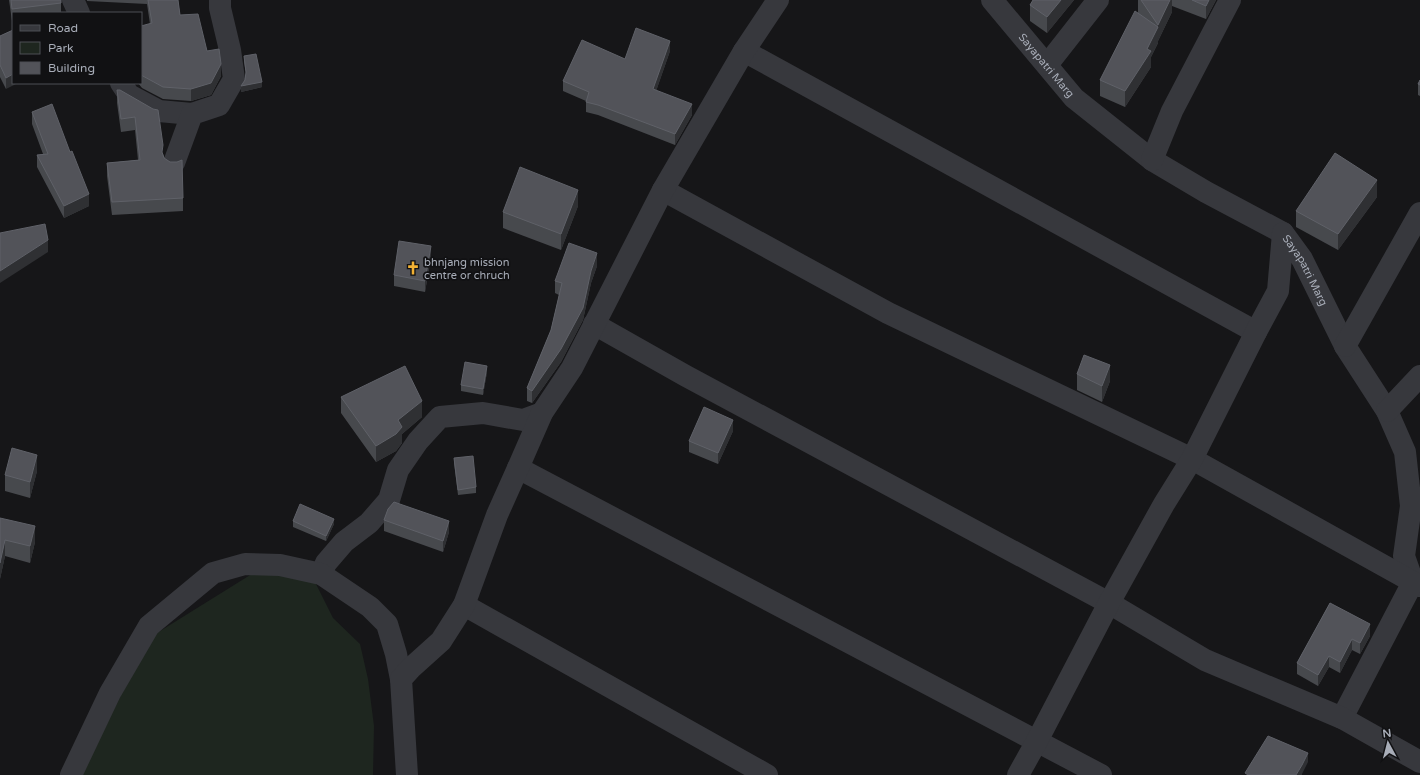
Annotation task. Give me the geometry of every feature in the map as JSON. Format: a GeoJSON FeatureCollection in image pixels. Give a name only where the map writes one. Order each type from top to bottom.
{"type":"FeatureCollection","features":[{"type":"Feature","properties":{"kind":"street"},"geometry":{"type":"LineString","coordinates":[[73,0],[79,12]]}},
{"type":"Feature","properties":{"kind":"street"},"geometry":{"type":"LineString","coordinates":[[122,84],[128,95],[159,111],[192,114],[219,105],[234,79],[230,50],[220,8],[220,0]]}},
{"type":"Feature","properties":{"kind":"street"},"geometry":{"type":"LineString","coordinates":[[402,679],[411,668],[441,641],[464,605],[497,515],[542,412],[572,368],[663,190],[744,51],[778,0]]}},
{"type":"Feature","properties":{"kind":"street","name":"Sayapatri Marg"},"geometry":{"type":"LineString","coordinates":[[992,0],[1074,98],[1152,160],[1206,192],[1282,233],[1302,259],[1345,346],[1387,411],[1404,452],[1411,506],[1404,556],[1416,584]]}},
{"type":"Feature","properties":{"kind":"street"},"geometry":{"type":"LineString","coordinates":[[1047,65],[1098,0]]}},
{"type":"Feature","properties":{"kind":"street"},"geometry":{"type":"LineString","coordinates":[[1152,160],[1172,111],[1230,0]]}},
{"type":"Feature","properties":{"kind":"street"},"geometry":{"type":"LineString","coordinates":[[744,51],[1256,332]]}},
{"type":"Feature","properties":{"kind":"street"},"geometry":{"type":"LineString","coordinates":[[174,163],[192,114]]}},
{"type":"Feature","properties":{"kind":"street"},"geometry":{"type":"LineString","coordinates":[[663,190],[888,313],[1192,459],[1416,584],[1342,718]]}},
{"type":"Feature","properties":{"kind":"street"},"geometry":{"type":"LineString","coordinates":[[1345,346],[1420,213]]}},
{"type":"Feature","properties":{"kind":"street"},"geometry":{"type":"LineString","coordinates":[[1018,775],[1109,603],[1164,504],[1192,459],[1278,291],[1282,233]]}},
{"type":"Feature","properties":{"kind":"street"},"geometry":{"type":"LineString","coordinates":[[594,324],[686,376],[1109,603],[1205,660],[1342,718],[1420,762]]}},
{"type":"Feature","properties":{"kind":"street"},"geometry":{"type":"LineString","coordinates":[[1387,411],[1420,376]]}},
{"type":"Feature","properties":{"kind":"street"},"geometry":{"type":"LineString","coordinates":[[321,574],[326,563],[344,542],[369,523],[389,500],[398,470],[418,441],[440,417],[483,413],[523,420],[542,412]]}},
{"type":"Feature","properties":{"kind":"street"},"geometry":{"type":"LineString","coordinates":[[518,468],[1101,775]]}},
{"type":"Feature","properties":{"kind":"street"},"geometry":{"type":"LineString","coordinates":[[71,775],[110,693],[149,626],[213,573],[245,564],[280,565],[321,574],[370,607],[387,624],[402,679],[407,775]]}},
{"type":"Feature","properties":{"kind":"street"},"geometry":{"type":"LineString","coordinates":[[464,605],[767,775]]}},
{"type":"Feature","properties":{"kind":"green space"},"geometry":{"type":"Polygon","coordinates":[[[255,572],[314,580],[333,618],[360,644],[368,679],[374,726],[373,775],[82,775],[121,695],[157,633],[255,572]]]}},
{"type":"Feature","properties":{"kind":"building"},"geometry":{"type":"Polygon","coordinates":[[[11,0],[61,0],[61,3],[12,9],[11,0]]]}},
{"type":"Feature","properties":{"kind":"building"},"geometry":{"type":"Polygon","coordinates":[[[148,0],[178,0],[180,15],[198,14],[207,51],[219,49],[221,64],[211,83],[191,89],[163,87],[142,76],[142,26],[152,23],[148,0]]]}},
{"type":"Feature","properties":{"kind":"building"},"geometry":{"type":"Polygon","coordinates":[[[1033,0],[1061,0],[1047,17],[1030,5],[1033,0]]]}},
{"type":"Feature","properties":{"kind":"building"},"geometry":{"type":"Polygon","coordinates":[[[1141,0],[1170,0],[1158,25],[1141,0]]]}},
{"type":"Feature","properties":{"kind":"building"},"geometry":{"type":"Polygon","coordinates":[[[1192,0],[1209,0],[1206,6],[1192,0]]]}},
{"type":"Feature","properties":{"kind":"building"},"geometry":{"type":"Polygon","coordinates":[[[1135,11],[1158,27],[1147,49],[1151,51],[1125,91],[1100,80],[1135,11]]]}},
{"type":"Feature","properties":{"kind":"building"},"geometry":{"type":"Polygon","coordinates":[[[636,28],[670,41],[653,89],[692,104],[675,134],[598,105],[586,102],[589,92],[563,81],[582,40],[625,59],[636,28]]]}},
{"type":"Feature","properties":{"kind":"building"},"geometry":{"type":"Polygon","coordinates":[[[12,30],[12,75],[6,78],[0,65],[0,36],[12,30]]]}},
{"type":"Feature","properties":{"kind":"building"},"geometry":{"type":"Polygon","coordinates":[[[256,54],[262,82],[241,86],[245,80],[246,72],[244,56],[256,54]]]}},
{"type":"Feature","properties":{"kind":"building"},"geometry":{"type":"Polygon","coordinates":[[[117,90],[120,90],[153,109],[158,110],[163,145],[162,152],[164,158],[170,162],[182,160],[183,198],[112,202],[107,163],[140,160],[135,117],[121,119],[117,90]]]}},
{"type":"Feature","properties":{"kind":"building"},"geometry":{"type":"Polygon","coordinates":[[[52,104],[70,152],[72,151],[89,194],[64,206],[37,155],[48,154],[32,112],[52,104]]]}},
{"type":"Feature","properties":{"kind":"building"},"geometry":{"type":"Polygon","coordinates":[[[1335,153],[1377,180],[1338,234],[1296,211],[1335,153]]]}},
{"type":"Feature","properties":{"kind":"building"},"geometry":{"type":"Polygon","coordinates":[[[520,167],[578,190],[561,234],[503,212],[520,167]]]}},
{"type":"Feature","properties":{"kind":"building"},"geometry":{"type":"Polygon","coordinates":[[[45,224],[48,240],[0,271],[0,233],[45,224]]]}},
{"type":"Feature","properties":{"kind":"building","name":"bhnjang mission centre or chruch"},"geometry":{"type":"Polygon","coordinates":[[[399,241],[431,246],[425,281],[394,275],[399,241]]]}},
{"type":"Feature","properties":{"kind":"building"},"geometry":{"type":"Polygon","coordinates":[[[569,243],[597,253],[591,271],[583,308],[561,349],[532,391],[527,388],[551,330],[562,283],[555,281],[569,243]]]}},
{"type":"Feature","properties":{"kind":"building"},"geometry":{"type":"Polygon","coordinates":[[[1084,355],[1110,365],[1102,386],[1077,374],[1084,355]]]}},
{"type":"Feature","properties":{"kind":"building"},"geometry":{"type":"Polygon","coordinates":[[[465,362],[487,366],[483,389],[461,385],[465,362]]]}},
{"type":"Feature","properties":{"kind":"building"},"geometry":{"type":"Polygon","coordinates":[[[405,366],[422,401],[398,420],[402,427],[396,434],[376,446],[341,397],[405,366]]]}},
{"type":"Feature","properties":{"kind":"building"},"geometry":{"type":"Polygon","coordinates":[[[704,407],[733,420],[718,453],[689,441],[704,407]]]}},
{"type":"Feature","properties":{"kind":"building"},"geometry":{"type":"Polygon","coordinates":[[[12,448],[37,455],[30,482],[5,475],[12,448]]]}},
{"type":"Feature","properties":{"kind":"building"},"geometry":{"type":"Polygon","coordinates":[[[473,456],[476,487],[458,490],[454,458],[473,456]]]}},
{"type":"Feature","properties":{"kind":"building"},"geometry":{"type":"Polygon","coordinates":[[[394,502],[449,521],[443,541],[384,520],[388,509],[394,502]]]}},
{"type":"Feature","properties":{"kind":"building"},"geometry":{"type":"Polygon","coordinates":[[[300,504],[334,519],[326,536],[293,521],[300,504]]]}},
{"type":"Feature","properties":{"kind":"building"},"geometry":{"type":"Polygon","coordinates":[[[0,518],[35,526],[30,546],[5,540],[0,563],[0,518]]]}},
{"type":"Feature","properties":{"kind":"building"},"geometry":{"type":"Polygon","coordinates":[[[1330,603],[1370,624],[1360,643],[1352,639],[1340,662],[1329,656],[1318,675],[1297,663],[1330,603]]]}},
{"type":"Feature","properties":{"kind":"building"},"geometry":{"type":"Polygon","coordinates":[[[1268,736],[1308,753],[1296,775],[1248,775],[1245,773],[1268,736]]]}},
{"type":"Feature","properties":{"kind":"place","name":"bhnjang mission centre or chruch"},"geometry":{"type":"Point","coordinates":[413,268]}}]}
